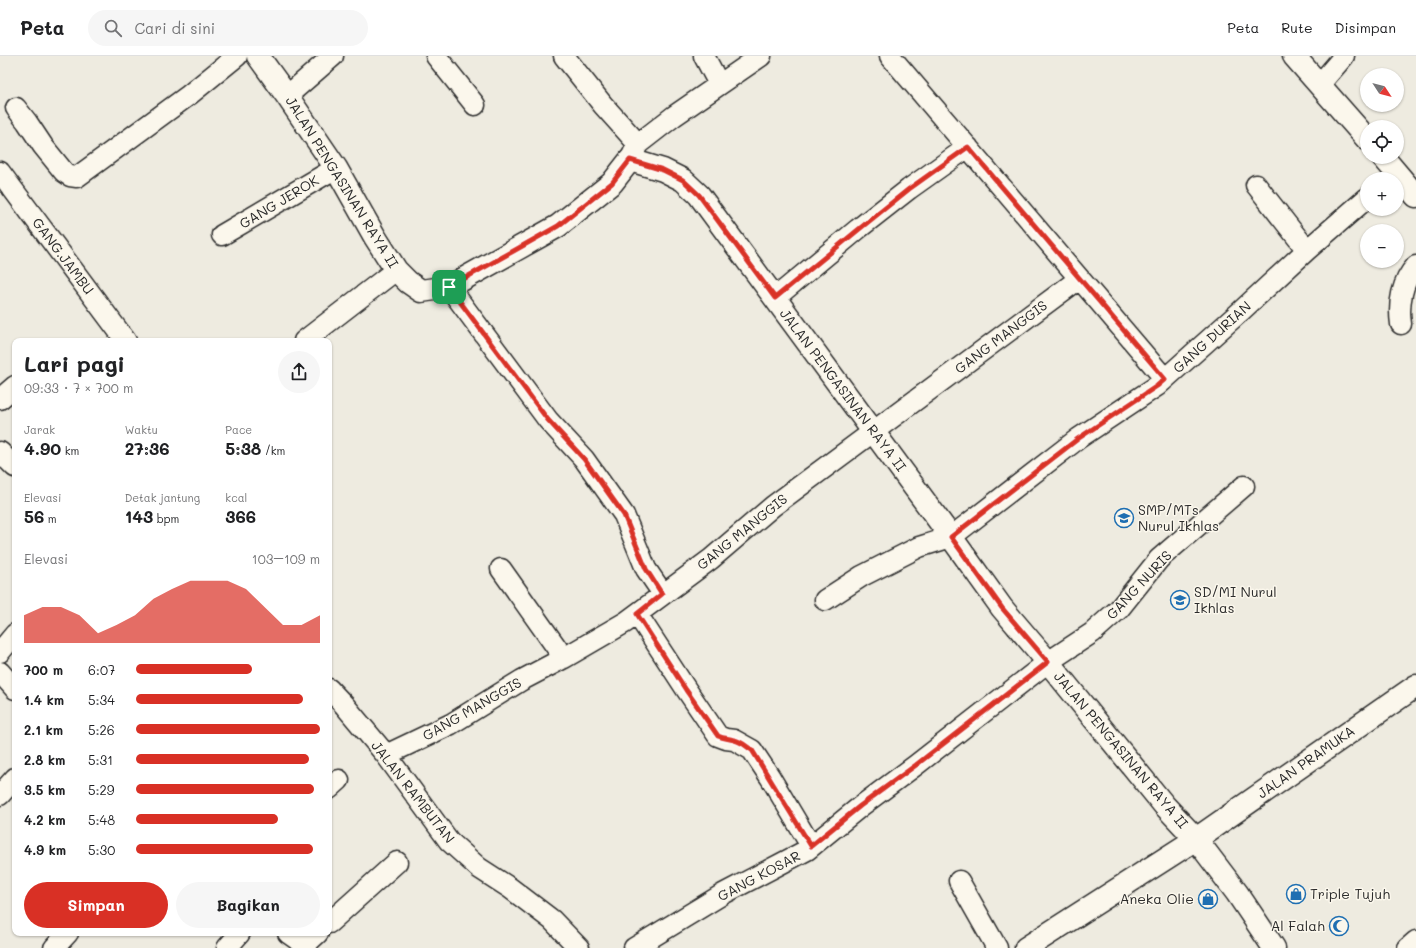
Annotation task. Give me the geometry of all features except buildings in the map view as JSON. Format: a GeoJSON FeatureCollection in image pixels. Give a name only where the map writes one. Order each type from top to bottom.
{"type":"FeatureCollection","features":[{"type":"Feature","properties":{"kind":"street"},"geometry":{"type":"LineString","coordinates":[[16,108],[64,172],[70,176],[77,177],[189,95],[237,56]]}},
{"type":"Feature","properties":{"kind":"street","name":"JALAN PENGASINAN RAYA II"},"geometry":{"type":"LineString","coordinates":[[258,56],[336,168],[375,237],[396,270],[408,282],[421,291],[449,287],[558,226],[612,183],[634,152],[663,170],[683,180],[699,195],[1002,608],[1048,662],[1164,805],[1196,839],[1274,948]]}},
{"type":"Feature","properties":{"kind":"street"},"geometry":{"type":"LineString","coordinates":[[287,96],[333,56]]}},
{"type":"Feature","properties":{"kind":"street"},"geometry":{"type":"LineString","coordinates":[[436,56],[475,105]]}},
{"type":"Feature","properties":{"kind":"street"},"geometry":{"type":"LineString","coordinates":[[564,56],[603,105],[634,152],[674,116],[761,56]]}},
{"type":"Feature","properties":{"kind":"street"},"geometry":{"type":"LineString","coordinates":[[704,56],[719,84]]}},
{"type":"Feature","properties":{"kind":"street"},"geometry":{"type":"LineString","coordinates":[[890,56],[1165,379]]}},
{"type":"Feature","properties":{"kind":"street"},"geometry":{"type":"LineString","coordinates":[[1294,56],[1360,131]]}},
{"type":"Feature","properties":{"kind":"street"},"geometry":{"type":"LineString","coordinates":[[1320,84],[1344,56]]}},
{"type":"Feature","properties":{"kind":"street"},"geometry":{"type":"LineString","coordinates":[[775,298],[869,220],[909,189],[968,147]]}},
{"type":"Feature","properties":{"kind":"street","name":"GANG JEROK"},"geometry":{"type":"LineString","coordinates":[[222,235],[336,168]]}},
{"type":"Feature","properties":{"kind":"street"},"geometry":{"type":"LineString","coordinates":[[1390,170],[1416,196]]}},
{"type":"Feature","properties":{"kind":"street","name":"GANG.JAMBU"},"geometry":{"type":"LineString","coordinates":[[0,172],[124,338]]}},
{"type":"Feature","properties":{"kind":"street"},"geometry":{"type":"LineString","coordinates":[[1256,185],[1307,250]]}},
{"type":"Feature","properties":{"kind":"street","name":"GANG DURIAN"},"geometry":{"type":"LineString","coordinates":[[825,600],[862,576],[919,547],[951,537],[1079,438],[1157,386],[1360,204]]}},
{"type":"Feature","properties":{"kind":"street"},"geometry":{"type":"LineString","coordinates":[[1401,324],[1399,312],[1404,285],[1416,266]]}},
{"type":"Feature","properties":{"kind":"street"},"geometry":{"type":"LineString","coordinates":[[308,338],[396,270]]}},
{"type":"Feature","properties":{"kind":"street","name":"GANG MANGGIS"},"geometry":{"type":"LineString","coordinates":[[386,755],[451,724],[522,680],[564,658],[626,622],[711,559],[773,506],[1079,279]]}},
{"type":"Feature","properties":{"kind":"street"},"geometry":{"type":"LineString","coordinates":[[449,287],[548,420],[584,459],[624,515],[646,569],[662,594]]}},
{"type":"Feature","properties":{"kind":"street"},"geometry":{"type":"LineString","coordinates":[[0,399],[12,389]]}},
{"type":"Feature","properties":{"kind":"street"},"geometry":{"type":"LineString","coordinates":[[0,452],[12,464]]}},
{"type":"Feature","properties":{"kind":"street","name":"GANG NURIS"},"geometry":{"type":"LineString","coordinates":[[1048,662],[1092,633],[1119,609],[1159,559],[1244,486]]}},
{"type":"Feature","properties":{"kind":"street"},"geometry":{"type":"LineString","coordinates":[[501,568],[564,658]]}},
{"type":"Feature","properties":{"kind":"street"},"geometry":{"type":"LineString","coordinates":[[637,614],[686,690],[718,736],[734,740],[752,750],[811,846]]}},
{"type":"Feature","properties":{"kind":"street"},"geometry":{"type":"LineString","coordinates":[[0,652],[12,638]]}},
{"type":"Feature","properties":{"kind":"street","name":"GANG KOSAR"},"geometry":{"type":"LineString","coordinates":[[634,948],[723,894],[807,850],[860,806],[916,765],[1048,662]]}},
{"type":"Feature","properties":{"kind":"street"},"geometry":{"type":"LineString","coordinates":[[0,672],[12,686]]}},
{"type":"Feature","properties":{"kind":"street","name":"JALAN PRAMUKA"},"geometry":{"type":"LineString","coordinates":[[1026,948],[1196,839],[1416,686]]}},
{"type":"Feature","properties":{"kind":"street","name":"JALAN RAMBUTAN"},"geometry":{"type":"LineString","coordinates":[[332,692],[346,706],[386,755],[449,841],[479,868],[510,888],[552,920],[579,948]]}},
{"type":"Feature","properties":{"kind":"street"},"geometry":{"type":"LineString","coordinates":[[0,795],[12,781]]}},
{"type":"Feature","properties":{"kind":"street"},"geometry":{"type":"LineString","coordinates":[[332,920],[397,862]]}},
{"type":"Feature","properties":{"kind":"street"},"geometry":{"type":"LineString","coordinates":[[959,881],[997,948]]}},
{"type":"Feature","properties":{"kind":"street"},"geometry":{"type":"LineString","coordinates":[[54,948],[65,936]]}},
{"type":"Feature","properties":{"kind":"street"},"geometry":{"type":"LineString","coordinates":[[227,948],[237,936]]}},
{"type":"Feature","properties":{"kind":"street"},"geometry":{"type":"LineString","coordinates":[[295,936],[310,942]]}},
{"type":"Feature","properties":{"kind":"street"},"geometry":{"type":"LineString","coordinates":[[1408,948],[1416,941]]}},
{"type":"Feature","properties":{"kind":"place","name":"SMP/MTs Nurul Ikhlas"},"geometry":{"type":"Point","coordinates":[1124,518]}},
{"type":"Feature","properties":{"kind":"place","name":"SD/MI Nurul Ikhlas"},"geometry":{"type":"Point","coordinates":[1180,600]}},
{"type":"Feature","properties":{"kind":"place","name":"Triple Tujuh"},"geometry":{"type":"Point","coordinates":[1296,894]}},
{"type":"Feature","properties":{"kind":"place","name":"Aneka Olie"},"geometry":{"type":"Point","coordinates":[1208,899]}},
{"type":"Feature","properties":{"kind":"place","name":"Al Falah"},"geometry":{"type":"Point","coordinates":[1339,926]}},
{"type":"Feature","properties":{"kind":"route"},"geometry":{"type":"LineString","coordinates":[[968,147],[1165,379],[1157,386],[1079,438],[951,537],[1002,608],[1048,662],[916,765],[860,806],[811,846],[752,750],[734,740],[718,736],[686,690],[637,614],[662,594],[646,569],[624,515],[584,459],[548,420],[449,287],[558,226],[612,183],[630,160],[663,170],[683,180],[699,195],[775,298],[909,189],[968,147]]}}]}
